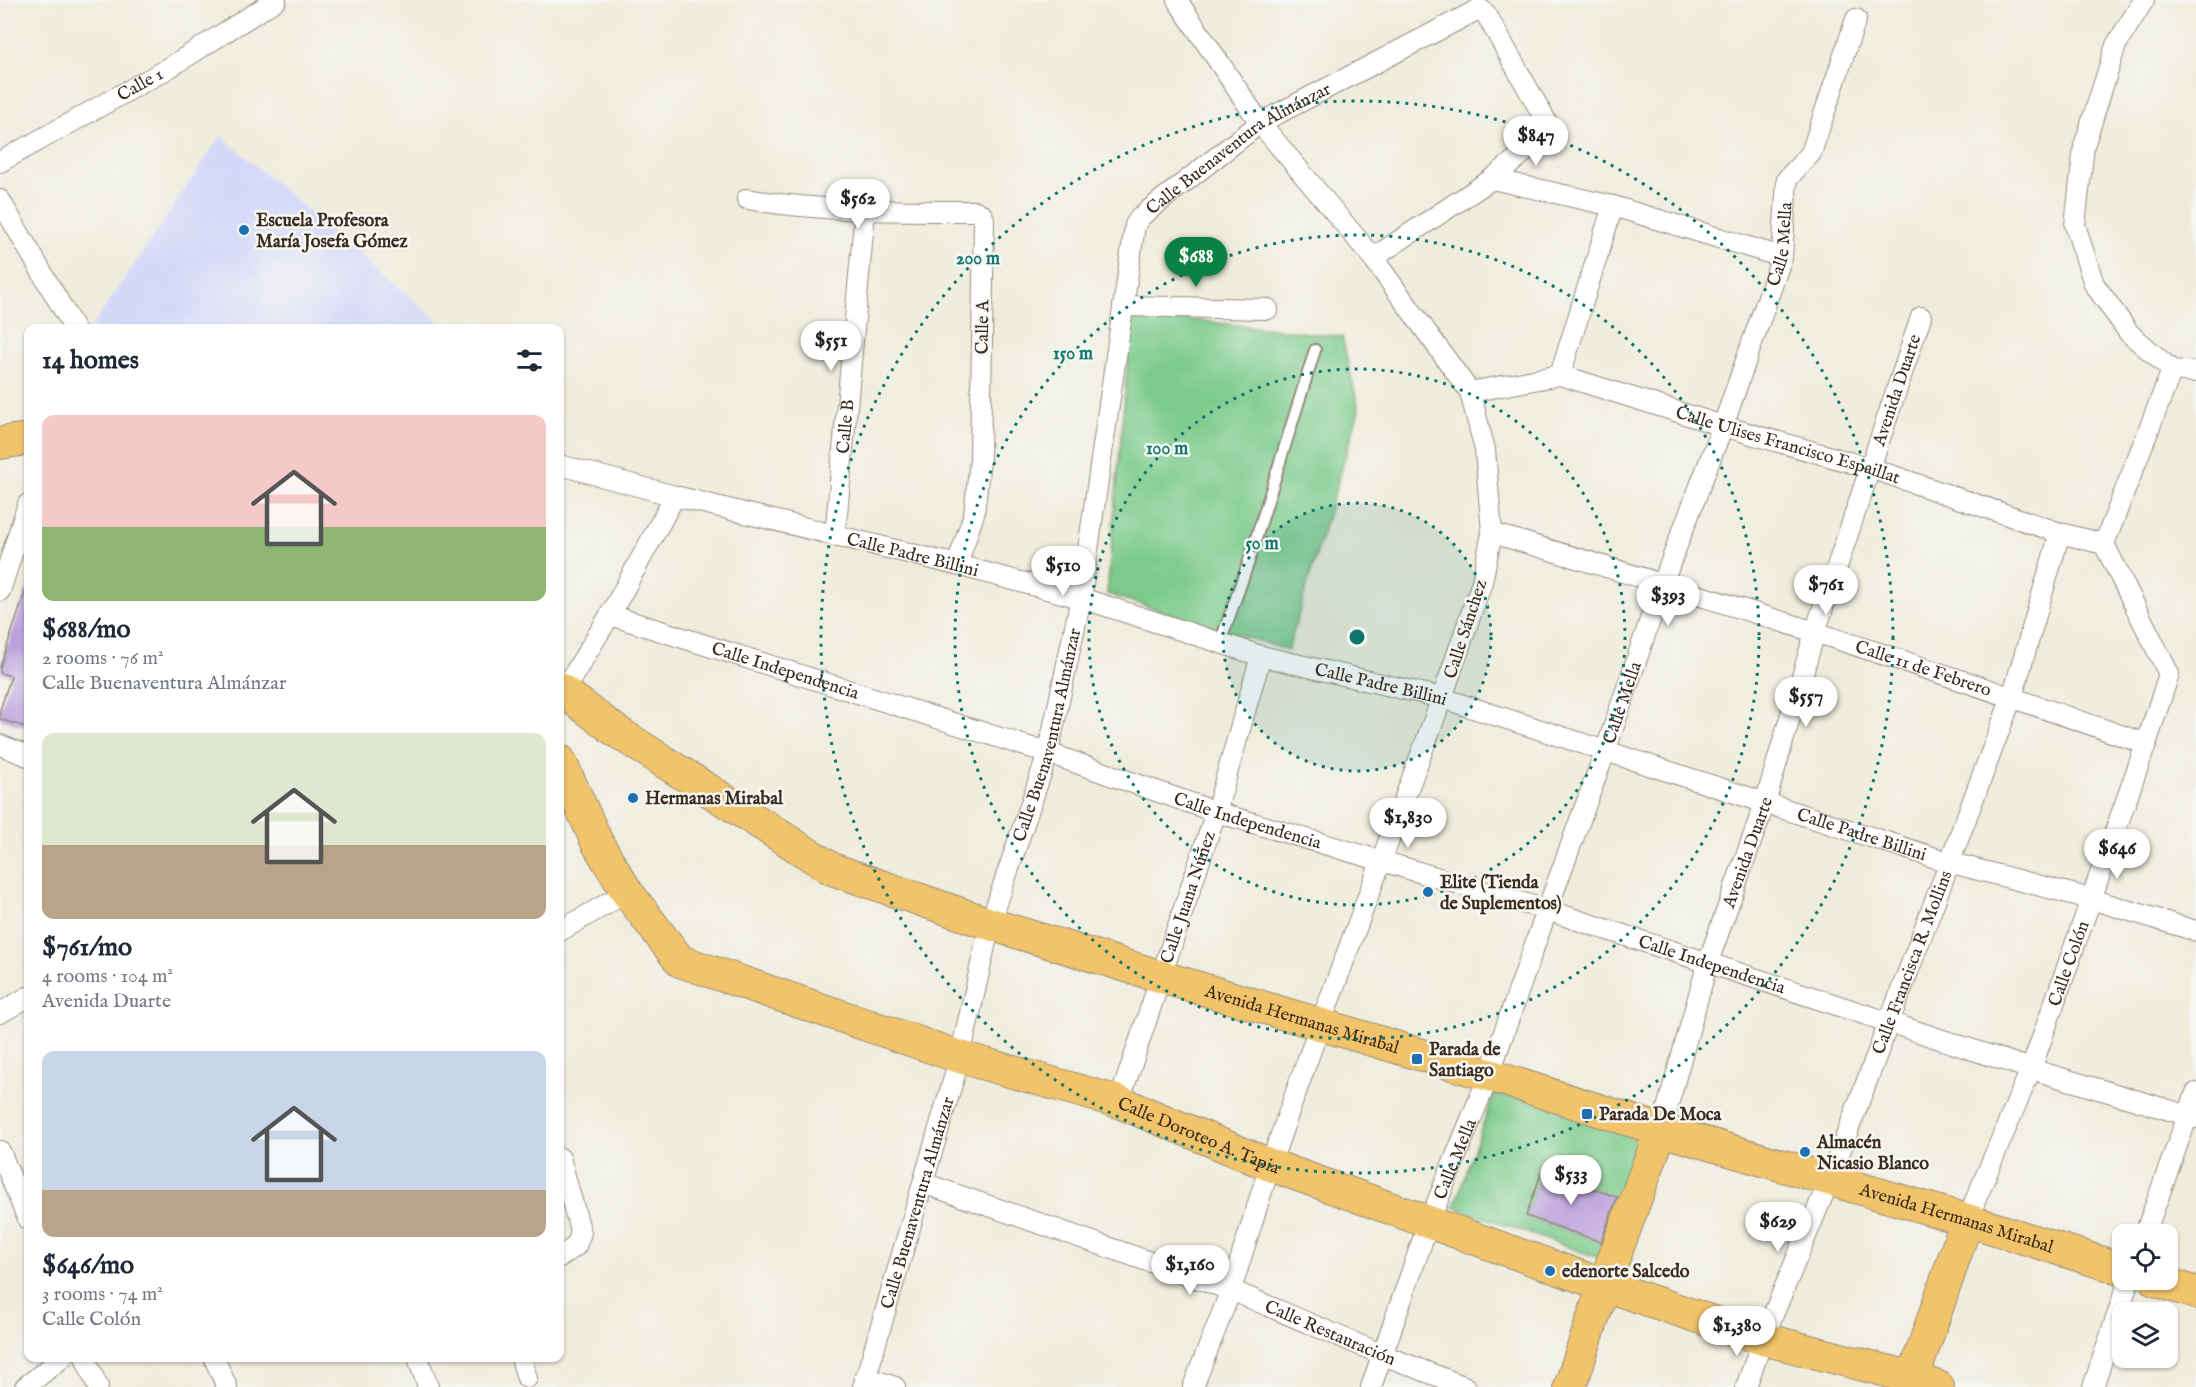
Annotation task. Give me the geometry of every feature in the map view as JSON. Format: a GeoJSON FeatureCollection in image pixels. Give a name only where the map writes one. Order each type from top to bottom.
{"type":"FeatureCollection","features":[{"type":"Feature","properties":{"kind":"main road"},"geometry":{"type":"LineString","coordinates":[[0,443],[24,440]]}},
{"type":"Feature","properties":{"kind":"main road","name":"Avenida Hermanas Mirabal"},"geometry":{"type":"LineString","coordinates":[[564,693],[616,731],[832,869],[990,924],[2112,1266]]}},
{"type":"Feature","properties":{"kind":"main road","name":"Calle Doroteo A. Tapia"},"geometry":{"type":"LineString","coordinates":[[564,770],[598,843],[627,892],[680,961],[960,1057],[1119,1102],[1270,1165],[1604,1285],[1763,1339],[1921,1384]]}},
{"type":"Feature","properties":{"kind":"main road","name":"Avenida Duarte"},"geometry":{"type":"LineString","coordinates":[[1570,1387],[1604,1285],[1661,1130]]}},
{"type":"Feature","properties":{"kind":"main road","name":"Calle Colón"},"geometry":{"type":"LineString","coordinates":[[1921,1384],[1967,1220]]}},
{"type":"Feature","properties":{"kind":"main road"},"geometry":{"type":"LineString","coordinates":[[2178,1287],[2196,1293]]}},
{"type":"Feature","properties":{"kind":"street","name":"Calle 1"},"geometry":{"type":"LineString","coordinates":[[0,162],[167,69],[276,0]]}},
{"type":"Feature","properties":{"kind":"street","name":"Calle Sánchez"},"geometry":{"type":"LineString","coordinates":[[1177,0],[1260,123],[1373,258],[1470,392],[1485,450],[1492,533],[1482,582],[1442,698],[1320,1025],[1270,1165],[1231,1290],[1193,1387]]}},
{"type":"Feature","properties":{"kind":"street"},"geometry":{"type":"LineString","coordinates":[[2144,0],[2116,45],[2084,146],[2075,225],[2094,285],[2129,333],[2172,370],[2196,372]]}},
{"type":"Feature","properties":{"kind":"street","name":"Calle Buenaventura Almánzar"},"geometry":{"type":"LineString","coordinates":[[864,1382],[960,1057],[990,924],[1048,753],[1081,598],[1135,225],[1140,217],[1260,123],[1477,10],[1482,10],[1486,14],[1546,121],[1544,136],[1492,178]]}},
{"type":"Feature","properties":{"kind":"street","name":"Calle Mella"},"geometry":{"type":"LineString","coordinates":[[1371,1387],[1429,1222],[1489,1075],[1546,910],[1605,752],[1663,582],[1723,426],[1782,257],[1787,178],[1811,153],[1856,19]]}},
{"type":"Feature","properties":{"kind":"street"},"geometry":{"type":"LineString","coordinates":[[1373,258],[1492,178],[1613,206],[1782,257]]}},
{"type":"Feature","properties":{"kind":"street","name":"Calle A"},"geometry":{"type":"LineString","coordinates":[[747,199],[790,206],[864,212],[976,212],[982,215],[984,219],[980,460],[974,514],[957,566]]}},
{"type":"Feature","properties":{"kind":"street"},"geometry":{"type":"LineString","coordinates":[[0,200],[72,324]]}},
{"type":"Feature","properties":{"kind":"street"},"geometry":{"type":"LineString","coordinates":[[1560,375],[1613,206]]}},
{"type":"Feature","properties":{"kind":"street","name":"Calle B"},"geometry":{"type":"LineString","coordinates":[[835,536],[864,212]]}},
{"type":"Feature","properties":{"kind":"street"},"geometry":{"type":"LineString","coordinates":[[1123,306],[1268,309]]}},
{"type":"Feature","properties":{"kind":"street","name":"Avenida Duarte"},"geometry":{"type":"LineString","coordinates":[[1661,1130],[1708,962],[1765,803],[1815,632],[1921,316]]}},
{"type":"Feature","properties":{"kind":"street"},"geometry":{"type":"LineString","coordinates":[[2104,544],[2172,370]]}},
{"type":"Feature","properties":{"kind":"street","name":"Calle Ulises Francisco Espaillat"},"geometry":{"type":"LineString","coordinates":[[1470,392],[1560,375],[1723,426],[1870,468],[2060,532],[2104,544]]}},
{"type":"Feature","properties":{"kind":"street","name":"Calle Padre Billini"},"geometry":{"type":"LineString","coordinates":[[564,466],[1081,598],[1261,656],[1442,698],[1948,862],[2091,899],[2196,931]]}},
{"type":"Feature","properties":{"kind":"street"},"geometry":{"type":"LineString","coordinates":[[564,686],[610,615],[675,496]]}},
{"type":"Feature","properties":{"kind":"street"},"geometry":{"type":"LineString","coordinates":[[0,591],[24,516]]}},
{"type":"Feature","properties":{"kind":"street","name":"Calle Francisca R. Mollins"},"geometry":{"type":"LineString","coordinates":[[1746,1387],[1763,1339],[1829,1181],[2012,697],[2060,532]]}},
{"type":"Feature","properties":{"kind":"street","name":"Calle 11 de Febrero"},"geometry":{"type":"LineString","coordinates":[[1492,533],[1663,582],[2012,697],[2146,744]]}},
{"type":"Feature","properties":{"kind":"street","name":"Calle Colón"},"geometry":{"type":"LineString","coordinates":[[1967,1220],[2031,1069],[2169,674],[2104,544]]}},
{"type":"Feature","properties":{"kind":"street","name":"Calle Independencia"},"geometry":{"type":"LineString","coordinates":[[610,615],[1048,753],[1216,812],[1546,910],[2031,1069],[2192,1117]]}},
{"type":"Feature","properties":{"kind":"street","name":"Calle Juana Núñez"},"geometry":{"type":"LineString","coordinates":[[1119,1102],[1216,812],[1261,656]]}},
{"type":"Feature","properties":{"kind":"street"},"geometry":{"type":"LineString","coordinates":[[0,745],[24,754]]}},
{"type":"Feature","properties":{"kind":"street"},"geometry":{"type":"LineString","coordinates":[[564,929],[627,892]]}},
{"type":"Feature","properties":{"kind":"street"},"geometry":{"type":"LineString","coordinates":[[0,1013],[24,999]]}},
{"type":"Feature","properties":{"kind":"street"},"geometry":{"type":"LineString","coordinates":[[2149,1224],[2192,1117],[2196,1093]]}},
{"type":"Feature","properties":{"kind":"street"},"geometry":{"type":"LineString","coordinates":[[0,1151],[24,1210]]}},
{"type":"Feature","properties":{"kind":"street"},"geometry":{"type":"LineString","coordinates":[[564,1172],[581,1233],[576,1246],[564,1254]]}},
{"type":"Feature","properties":{"kind":"street","name":"Calle Restauración"},"geometry":{"type":"LineString","coordinates":[[923,1183],[1231,1290],[1383,1355],[1466,1387]]}},
{"type":"Feature","properties":{"kind":"street"},"geometry":{"type":"LineString","coordinates":[[2093,1387],[2126,1290]]}},
{"type":"Feature","properties":{"kind":"street"},"geometry":{"type":"LineString","coordinates":[[25,1387],[57,1362]]}},
{"type":"Feature","properties":{"kind":"street"},"geometry":{"type":"LineString","coordinates":[[87,1362],[98,1387]]}},
{"type":"Feature","properties":{"kind":"street"},"geometry":{"type":"LineString","coordinates":[[216,1362],[227,1387]]}},
{"type":"Feature","properties":{"kind":"street"},"geometry":{"type":"LineString","coordinates":[[419,1362],[428,1387]]}},
{"type":"Feature","properties":{"kind":"street"},"geometry":{"type":"LineString","coordinates":[[522,1362],[527,1378]]}},
{"type":"Feature","properties":{"kind":"street"},"geometry":{"type":"LineString","coordinates":[[864,1382],[895,1387]]}},
{"type":"Feature","properties":{"kind":"lane"},"geometry":{"type":"LineString","coordinates":[[1220,643],[1249,561],[1315,350]]}},
{"type":"Feature","properties":{"kind":"shaded area","name":"Escuela Profesora María Josefa Gómez"},"geometry":{"type":"Polygon","coordinates":[[[221,136],[440,323],[439,324],[94,324],[221,136]]]}},
{"type":"Feature","properties":{"kind":"green space"},"geometry":{"type":"Polygon","coordinates":[[[1132,313],[1342,337],[1359,410],[1288,650],[1107,594],[1132,313]]]}},
{"type":"Feature","properties":{"kind":"green space"},"geometry":{"type":"Polygon","coordinates":[[[1497,1084],[1643,1135],[1621,1199],[1542,1171],[1526,1216],[1605,1243],[1599,1258],[1454,1207],[1497,1084]]]}},
{"type":"Feature","properties":{"kind":"building"},"geometry":{"type":"Polygon","coordinates":[[[24,596],[24,727],[0,719],[0,710],[11,676],[0,673],[24,596]]]}},
{"type":"Feature","properties":{"kind":"building"},"geometry":{"type":"Polygon","coordinates":[[[1542,1171],[1617,1197],[1601,1242],[1526,1216],[1542,1171]]]}},
{"type":"Feature","properties":{"kind":"place","name":"Escuela Profesora María Josefa Gómez"},"geometry":{"type":"Point","coordinates":[244,230]}},
{"type":"Feature","properties":{"kind":"place","name":"Hermanas Mirabal"},"geometry":{"type":"Point","coordinates":[633,798]}},
{"type":"Feature","properties":{"kind":"place","name":"Elite (Tienda de Suplementos)"},"geometry":{"type":"Point","coordinates":[1428,892]}},
{"type":"Feature","properties":{"kind":"place","name":"Parada de Santiago"},"geometry":{"type":"Point","coordinates":[1417,1059]}},
{"type":"Feature","properties":{"kind":"place","name":"Parada De Moca"},"geometry":{"type":"Point","coordinates":[1587,1114]}},
{"type":"Feature","properties":{"kind":"place","name":"Almacén Nicasio Blanco"},"geometry":{"type":"Point","coordinates":[1805,1152]}},
{"type":"Feature","properties":{"kind":"place","name":"edenorte Salcedo"},"geometry":{"type":"Point","coordinates":[1550,1271]}}]}
